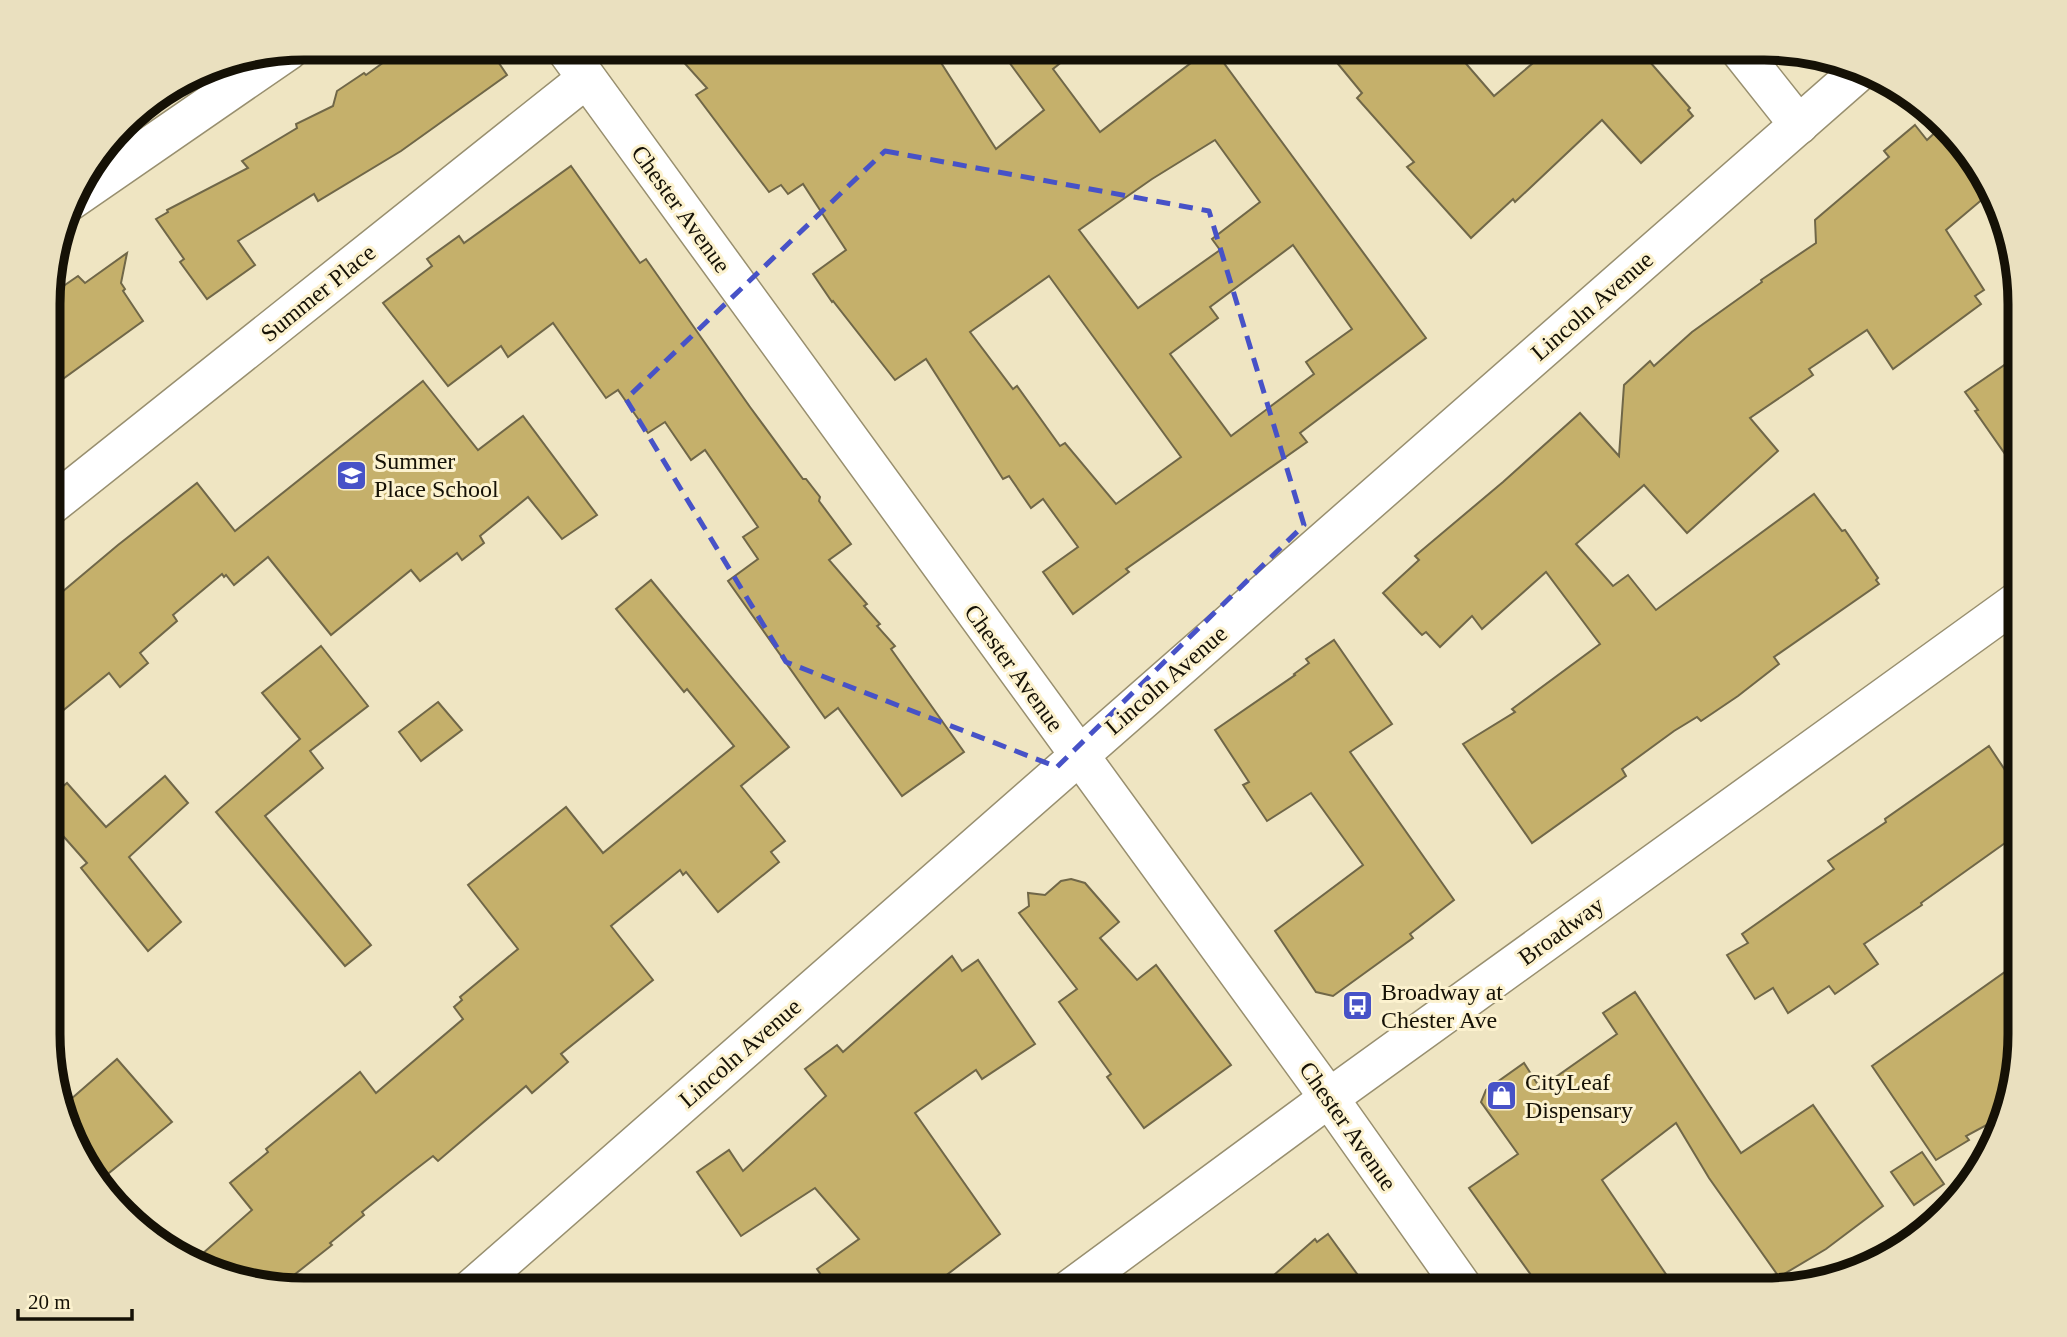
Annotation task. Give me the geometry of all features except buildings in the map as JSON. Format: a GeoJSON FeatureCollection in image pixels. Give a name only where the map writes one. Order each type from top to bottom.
{"type":"FeatureCollection","features":[{"type":"Feature","properties":{"kind":"street","name":"Chester Avenue"},"geometry":{"type":"LineString","coordinates":[[573,60],[1456,1277]]}},
{"type":"Feature","properties":{"kind":"street"},"geometry":{"type":"LineString","coordinates":[[1747,60],[1799,125]]}},
{"type":"Feature","properties":{"kind":"street"},"geometry":{"type":"LineString","coordinates":[[89,188],[272,62]]}},
{"type":"Feature","properties":{"kind":"street","name":"Lincoln Avenue"},"geometry":{"type":"LineString","coordinates":[[484,1278],[1853,77]]}},
{"type":"Feature","properties":{"kind":"street","name":"Summer Place"},"geometry":{"type":"LineString","coordinates":[[60,498],[586,79]]}},
{"type":"Feature","properties":{"kind":"street","name":"Broadway"},"geometry":{"type":"LineString","coordinates":[[1086,1277],[1328,1098],[2007,609]]}},
{"type":"Feature","properties":{"kind":"highlighted area"},"geometry":{"type":"Polygon","coordinates":[[[885,151],[1209,211],[1304,525],[1057,767],[786,662],[626,399],[885,151]]]}},
{"type":"Feature","properties":{"kind":"place","name":"Summer Place School"},"geometry":{"type":"Point","coordinates":[351,475]}},
{"type":"Feature","properties":{"kind":"place","name":"Broadway at Chester Ave"},"geometry":{"type":"Point","coordinates":[1358,1006]}},
{"type":"Feature","properties":{"kind":"place","name":"CityLeaf Dispensary"},"geometry":{"type":"Point","coordinates":[1502,1096]}}]}
